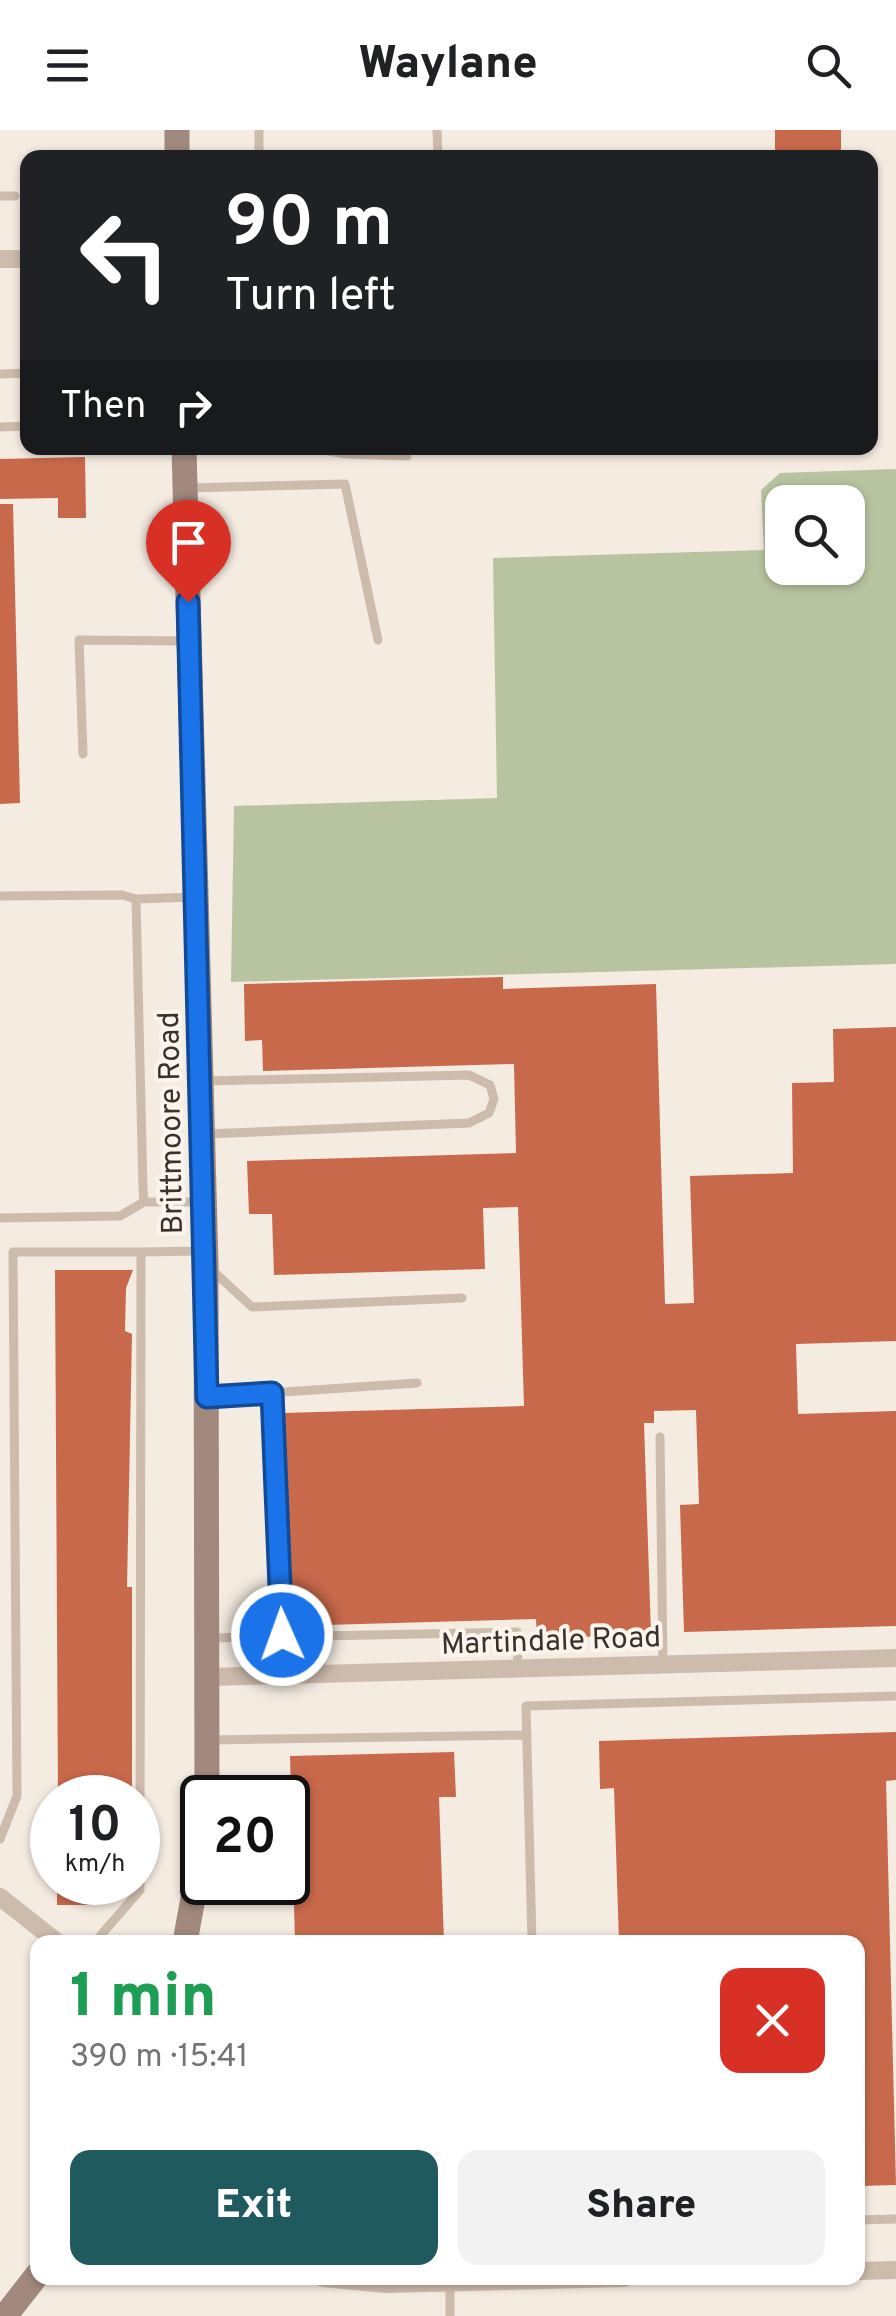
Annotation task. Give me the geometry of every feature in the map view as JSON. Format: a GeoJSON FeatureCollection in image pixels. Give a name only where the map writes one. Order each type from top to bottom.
{"type":"FeatureCollection","features":[{"type":"Feature","properties":{"kind":"main road","name":"Brittmoore Road"},"geometry":{"type":"LineString","coordinates":[[184,455],[206,1258],[207,1775]]}},
{"type":"Feature","properties":{"kind":"main road"},"geometry":{"type":"LineString","coordinates":[[186,1935],[192,1905]]}},
{"type":"Feature","properties":{"kind":"main road"},"geometry":{"type":"LineString","coordinates":[[5,2316],[30,2284]]}},
{"type":"Feature","properties":{"kind":"street","name":"Martindale Road"},"geometry":{"type":"LineString","coordinates":[[208,1678],[896,1658]]}},
{"type":"Feature","properties":{"kind":"street"},"geometry":{"type":"LineString","coordinates":[[0,1897],[48,1935]]}},
{"type":"Feature","properties":{"kind":"street"},"geometry":{"type":"LineString","coordinates":[[865,2271],[896,2270]]}},
{"type":"Feature","properties":{"kind":"lane"},"geometry":{"type":"LineString","coordinates":[[0,196],[15,196]]}},
{"type":"Feature","properties":{"kind":"lane"},"geometry":{"type":"LineString","coordinates":[[376,455],[407,456]]}},
{"type":"Feature","properties":{"kind":"lane"},"geometry":{"type":"LineString","coordinates":[[185,488],[344,484],[378,640]]}},
{"type":"Feature","properties":{"kind":"lane"},"geometry":{"type":"LineString","coordinates":[[83,754],[79,640],[189,641]]}},
{"type":"Feature","properties":{"kind":"lane"},"geometry":{"type":"LineString","coordinates":[[0,896],[197,897]]}},
{"type":"Feature","properties":{"kind":"lane"},"geometry":{"type":"LineString","coordinates":[[136,899],[144,1202]]}},
{"type":"Feature","properties":{"kind":"lane"},"geometry":{"type":"LineString","coordinates":[[202,1082],[469,1075],[490,1085],[494,1099],[490,1114],[469,1123],[203,1134]]}},
{"type":"Feature","properties":{"kind":"lane"},"geometry":{"type":"LineString","coordinates":[[0,1218],[120,1216],[144,1202],[205,1202]]}},
{"type":"Feature","properties":{"kind":"lane"},"geometry":{"type":"LineString","coordinates":[[0,1839],[17,1796],[13,1252],[141,1252],[206,1258],[252,1307],[462,1298]]}},
{"type":"Feature","properties":{"kind":"lane"},"geometry":{"type":"LineString","coordinates":[[101,1935],[140,1890],[141,1252]]}},
{"type":"Feature","properties":{"kind":"lane"},"geometry":{"type":"LineString","coordinates":[[207,1397],[417,1382]]}},
{"type":"Feature","properties":{"kind":"lane"},"geometry":{"type":"LineString","coordinates":[[272,1393],[282,1635]]}},
{"type":"Feature","properties":{"kind":"lane"},"geometry":{"type":"LineString","coordinates":[[660,1437],[663,1664]]}},
{"type":"Feature","properties":{"kind":"lane"},"geometry":{"type":"LineString","coordinates":[[208,1638],[517,1632],[518,1668]]}},
{"type":"Feature","properties":{"kind":"lane"},"geometry":{"type":"LineString","coordinates":[[320,1635],[321,1674]]}},
{"type":"Feature","properties":{"kind":"lane"},"geometry":{"type":"LineString","coordinates":[[532,1935],[526,1706],[896,1696]]}},
{"type":"Feature","properties":{"kind":"lane"},"geometry":{"type":"LineString","coordinates":[[208,1740],[527,1735]]}},
{"type":"Feature","properties":{"kind":"lane"},"geometry":{"type":"LineString","coordinates":[[865,2220],[896,2219]]}},
{"type":"Feature","properties":{"kind":"lane"},"geometry":{"type":"LineString","coordinates":[[450,2285],[450,2316]]}},
{"type":"Feature","properties":{"kind":"green space"},"geometry":{"type":"Polygon","coordinates":[[[896,469],[896,964],[231,982],[234,806],[497,798],[493,558],[764,550],[761,490],[765,486],[765,585],[865,585],[865,485],[767,485],[780,473],[896,469]]]}},
{"type":"Feature","properties":{"kind":"building"},"geometry":{"type":"Polygon","coordinates":[[[775,130],[841,130],[841,150],[775,150],[775,130]]]}},
{"type":"Feature","properties":{"kind":"building"},"geometry":{"type":"Polygon","coordinates":[[[85,457],[86,518],[58,518],[58,498],[0,499],[0,459],[85,457]]]}},
{"type":"Feature","properties":{"kind":"building"},"geometry":{"type":"Polygon","coordinates":[[[0,504],[13,504],[20,803],[0,804],[0,504]]]}},
{"type":"Feature","properties":{"kind":"building"},"geometry":{"type":"Polygon","coordinates":[[[503,977],[503,989],[656,984],[665,1304],[694,1303],[690,1176],[793,1173],[792,1083],[834,1082],[833,1029],[896,1027],[896,1341],[796,1344],[798,1414],[896,1411],[896,1626],[684,1632],[680,1505],[699,1504],[696,1410],[654,1411],[654,1423],[644,1423],[651,1635],[537,1638],[536,1619],[290,1626],[283,1413],[524,1406],[518,1207],[483,1208],[485,1269],[274,1275],[272,1214],[249,1214],[247,1161],[516,1153],[514,1064],[263,1071],[262,1040],[245,1041],[244,984],[503,977]]]}},
{"type":"Feature","properties":{"kind":"building"},"geometry":{"type":"Polygon","coordinates":[[[55,1270],[133,1270],[126,1288],[125,1331],[132,1334],[127,1587],[132,1587],[132,1775],[58,1775],[55,1270]]]}},
{"type":"Feature","properties":{"kind":"building"},"geometry":{"type":"Polygon","coordinates":[[[896,1732],[896,1780],[886,1781],[896,2185],[865,2186],[865,1935],[619,1935],[614,1788],[600,1789],[599,1741],[896,1732]]]}},
{"type":"Feature","properties":{"kind":"building"},"geometry":{"type":"Polygon","coordinates":[[[454,1752],[456,1797],[439,1797],[444,1935],[295,1935],[294,1905],[310,1905],[310,1775],[291,1775],[290,1756],[454,1752]]]}},
{"type":"Feature","properties":{"kind":"route"},"geometry":{"type":"LineString","coordinates":[[188,602],[207,1397],[272,1393],[282,1635]]}}]}
